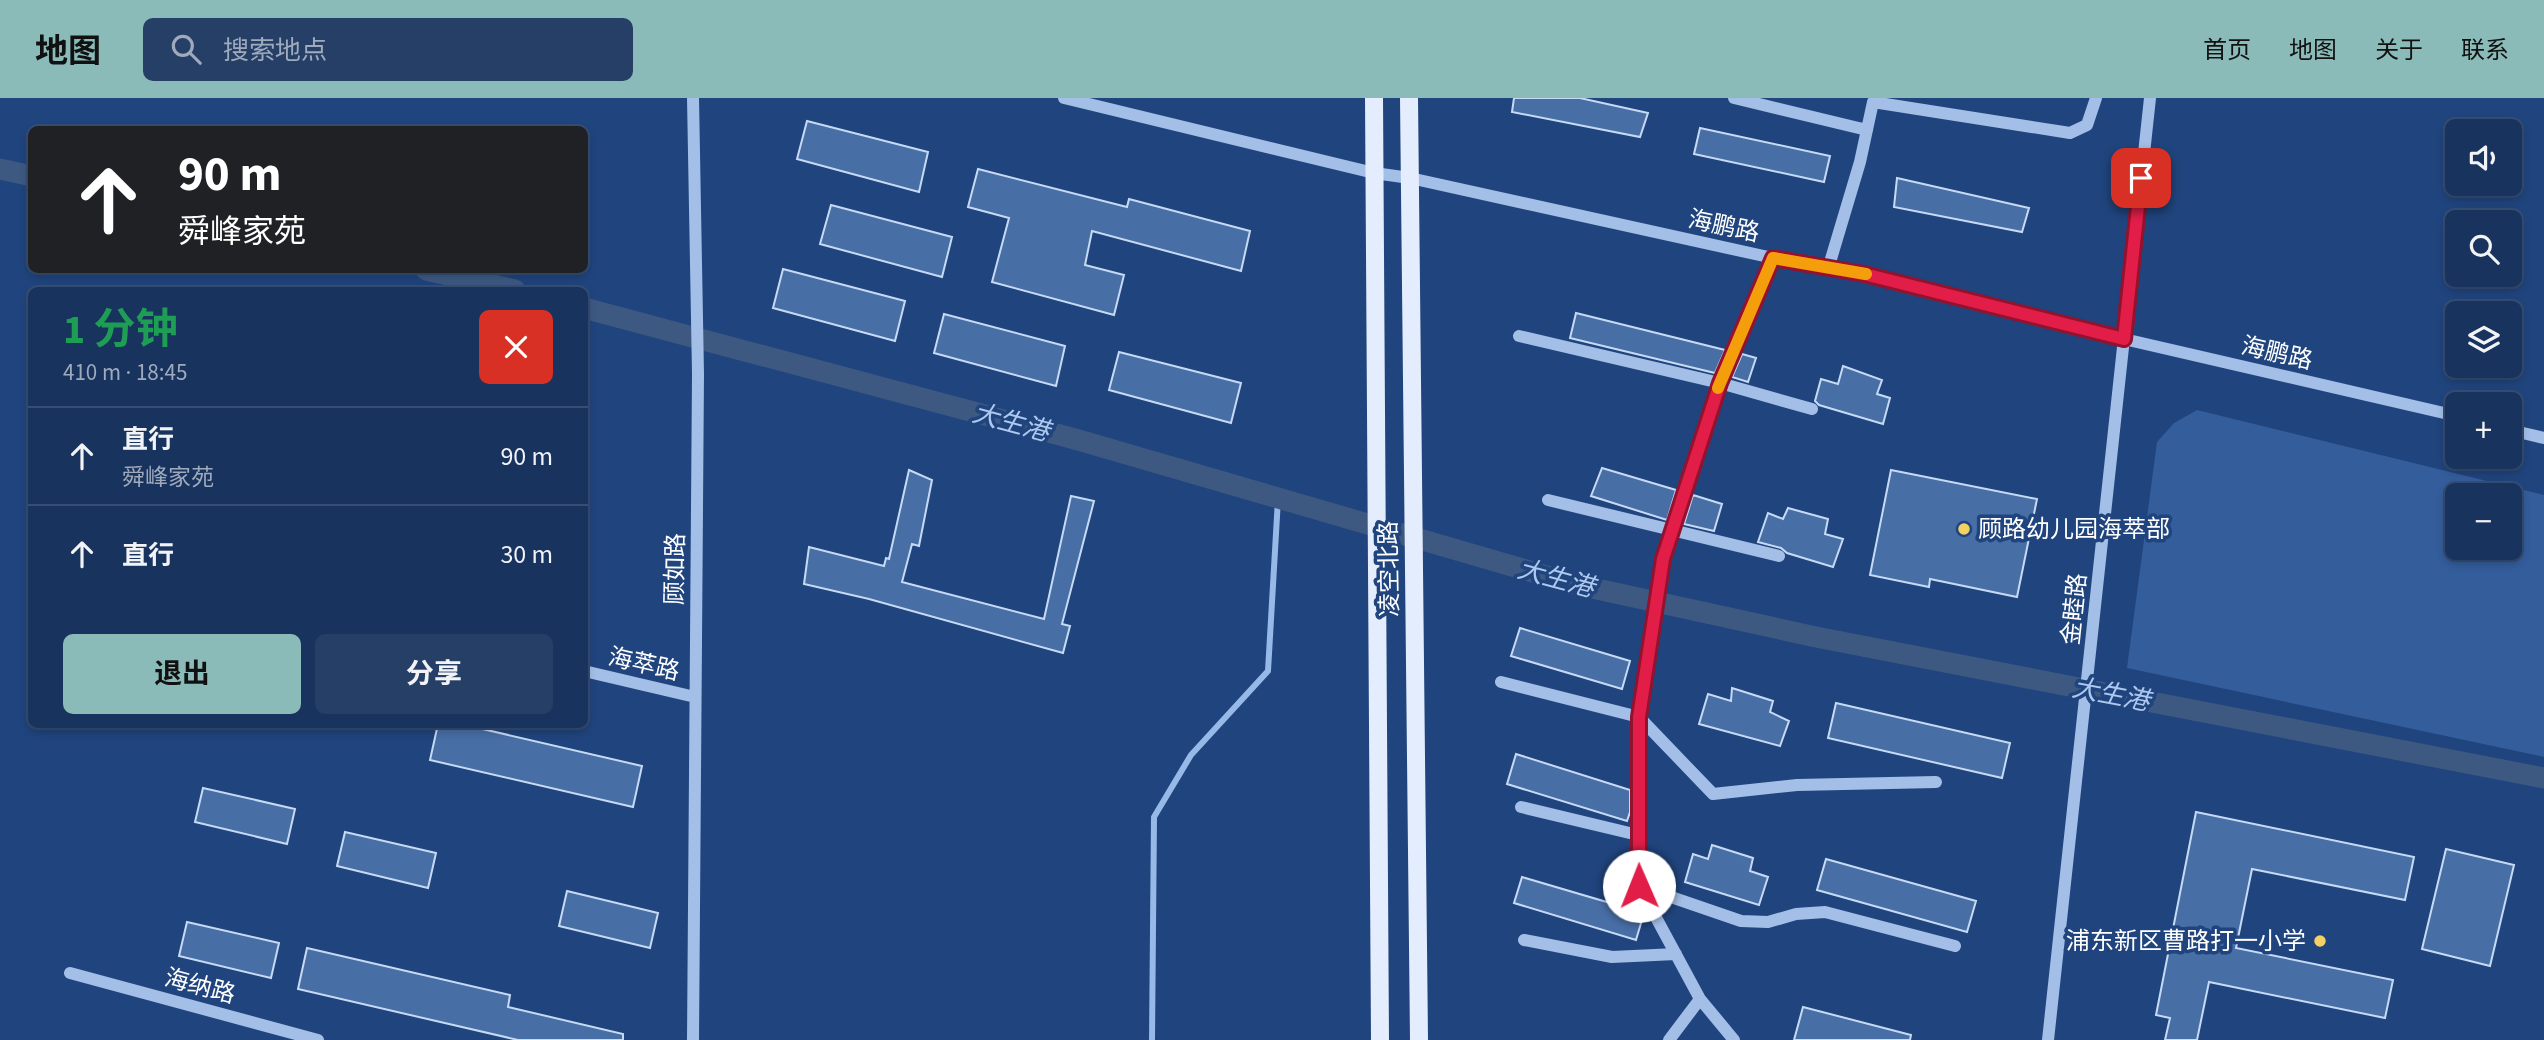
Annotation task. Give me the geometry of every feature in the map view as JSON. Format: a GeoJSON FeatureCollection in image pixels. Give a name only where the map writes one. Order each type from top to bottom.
{"type":"FeatureCollection","features":[{"type":"Feature","properties":{"kind":"main road","name":"凌空北路"},"geometry":{"type":"LineString","coordinates":[[1374,98],[1380,1040]]}},
{"type":"Feature","properties":{"kind":"main road","name":"凌空北路"},"geometry":{"type":"LineString","coordinates":[[1409,98],[1419,1040]]}},
{"type":"Feature","properties":{"kind":"street","name":"顾如路"},"geometry":{"type":"LineString","coordinates":[[692,98],[698,374],[692,1040]]}},
{"type":"Feature","properties":{"kind":"street","name":"海鹏路"},"geometry":{"type":"LineString","coordinates":[[1064,98],[1374,173],[1409,178],[1773,258],[1864,274],[2124,339],[2445,413]]}},
{"type":"Feature","properties":{"kind":"street"},"geometry":{"type":"LineString","coordinates":[[1734,98],[1867,130]]}},
{"type":"Feature","properties":{"kind":"street"},"geometry":{"type":"LineString","coordinates":[[1828,269],[1860,162],[1873,102],[2070,132],[2087,125],[2096,98]]}},
{"type":"Feature","properties":{"kind":"street","name":"金睦路"},"geometry":{"type":"LineString","coordinates":[[2048,1040],[2150,98]]}},
{"type":"Feature","properties":{"kind":"street"},"geometry":{"type":"LineString","coordinates":[[1734,1040],[1700,999],[1639,886],[1639,717],[1663,559],[1720,383],[1773,258]]}},
{"type":"Feature","properties":{"kind":"street"},"geometry":{"type":"LineString","coordinates":[[1519,336],[1720,383],[1812,409]]}},
{"type":"Feature","properties":{"kind":"street"},"geometry":{"type":"LineString","coordinates":[[2522,433],[2544,438]]}},
{"type":"Feature","properties":{"kind":"street"},"geometry":{"type":"LineString","coordinates":[[1548,500],[1779,555]]}},
{"type":"Feature","properties":{"kind":"street","name":"海萃路"},"geometry":{"type":"LineString","coordinates":[[588,672],[695,697]]}},
{"type":"Feature","properties":{"kind":"street"},"geometry":{"type":"LineString","coordinates":[[1501,682],[1639,717],[1713,794],[1797,785],[1936,782]]}},
{"type":"Feature","properties":{"kind":"street"},"geometry":{"type":"LineString","coordinates":[[1521,807],[1638,835]]}},
{"type":"Feature","properties":{"kind":"street"},"geometry":{"type":"LineString","coordinates":[[1639,886],[1741,921],[1768,922],[1796,914],[1825,912],[1955,946]]}},
{"type":"Feature","properties":{"kind":"street"},"geometry":{"type":"LineString","coordinates":[[1524,940],[1612,957],[1676,954]]}},
{"type":"Feature","properties":{"kind":"street","name":"海纳路"},"geometry":{"type":"LineString","coordinates":[[70,973],[318,1040]]}},
{"type":"Feature","properties":{"kind":"street"},"geometry":{"type":"LineString","coordinates":[[1669,1040],[1700,999]]}},
{"type":"Feature","properties":{"kind":"shaded area"},"geometry":{"type":"Polygon","coordinates":[[[2197,410],[2495,483],[2445,483],[2445,560],[2522,560],[2522,490],[2544,495],[2544,757],[2127,668],[2157,442],[2174,423],[2197,410]]]}},
{"type":"Feature","properties":{"kind":"building"},"geometry":{"type":"Polygon","coordinates":[[[1514,98],[1580,98],[1648,113],[1640,137],[1512,112],[1514,98]]]}},
{"type":"Feature","properties":{"kind":"building"},"geometry":{"type":"Polygon","coordinates":[[[807,121],[928,152],[919,192],[797,159],[807,121]]]}},
{"type":"Feature","properties":{"kind":"building"},"geometry":{"type":"Polygon","coordinates":[[[1700,128],[1830,156],[1824,182],[1694,154],[1700,128]]]}},
{"type":"Feature","properties":{"kind":"building"},"geometry":{"type":"Polygon","coordinates":[[[978,169],[1127,207],[1129,199],[1250,231],[1241,271],[1092,231],[1085,265],[1124,275],[1114,315],[992,282],[1009,218],[968,207],[978,169]]]}},
{"type":"Feature","properties":{"kind":"building"},"geometry":{"type":"Polygon","coordinates":[[[1897,178],[2029,208],[2022,232],[1894,207],[1897,178]]]}},
{"type":"Feature","properties":{"kind":"building"},"geometry":{"type":"Polygon","coordinates":[[[831,205],[952,237],[942,277],[820,244],[831,205]]]}},
{"type":"Feature","properties":{"kind":"building"},"geometry":{"type":"Polygon","coordinates":[[[783,269],[905,301],[895,341],[773,308],[783,269]]]}},
{"type":"Feature","properties":{"kind":"building"},"geometry":{"type":"Polygon","coordinates":[[[1576,313],[1725,350],[1715,373],[1570,338],[1576,313]]]}},
{"type":"Feature","properties":{"kind":"building"},"geometry":{"type":"Polygon","coordinates":[[[944,314],[1065,346],[1056,386],[934,353],[944,314]]]}},
{"type":"Feature","properties":{"kind":"building"},"geometry":{"type":"Polygon","coordinates":[[[1119,352],[1241,383],[1231,423],[1109,390],[1119,352]]]}},
{"type":"Feature","properties":{"kind":"building"},"geometry":{"type":"Polygon","coordinates":[[[1742,354],[1756,358],[1748,382],[1732,377],[1742,354]]]}},
{"type":"Feature","properties":{"kind":"building"},"geometry":{"type":"Polygon","coordinates":[[[1843,366],[1882,380],[1877,394],[1890,398],[1883,424],[1819,405],[1815,401],[1821,379],[1838,384],[1843,366]]]}},
{"type":"Feature","properties":{"kind":"building"},"geometry":{"type":"Polygon","coordinates":[[[1602,468],[1676,490],[1667,520],[1591,496],[1602,468]]]}},
{"type":"Feature","properties":{"kind":"building"},"geometry":{"type":"Polygon","coordinates":[[[909,470],[932,480],[919,546],[912,544],[902,582],[1044,619],[1071,496],[1094,501],[1062,624],[1070,626],[1063,653],[869,599],[804,584],[809,547],[884,566],[886,558],[889,559],[909,470]]]}},
{"type":"Feature","properties":{"kind":"building"},"geometry":{"type":"Polygon","coordinates":[[[1891,470],[2037,499],[2017,597],[1930,579],[1929,587],[1870,575],[1891,470]]]}},
{"type":"Feature","properties":{"kind":"building"},"geometry":{"type":"Polygon","coordinates":[[[1693,495],[1722,504],[1714,531],[1684,524],[1693,495]]]}},
{"type":"Feature","properties":{"kind":"building"},"geometry":{"type":"Polygon","coordinates":[[[1788,508],[1828,519],[1825,534],[1843,539],[1833,567],[1758,542],[1768,513],[1783,519],[1788,508]]]}},
{"type":"Feature","properties":{"kind":"building"},"geometry":{"type":"Polygon","coordinates":[[[1520,628],[1630,661],[1622,689],[1511,656],[1520,628]]]}},
{"type":"Feature","properties":{"kind":"building"},"geometry":{"type":"Polygon","coordinates":[[[1732,688],[1773,701],[1770,712],[1789,721],[1780,746],[1699,724],[1708,694],[1731,701],[1732,688]]]}},
{"type":"Feature","properties":{"kind":"building"},"geometry":{"type":"Polygon","coordinates":[[[1836,703],[2010,743],[2002,778],[1828,738],[1836,703]]]}},
{"type":"Feature","properties":{"kind":"building"},"geometry":{"type":"Polygon","coordinates":[[[437,728],[478,728],[642,766],[633,807],[430,760],[437,728]]]}},
{"type":"Feature","properties":{"kind":"building"},"geometry":{"type":"Polygon","coordinates":[[[1516,754],[1630,790],[1630,812],[1627,821],[1507,784],[1516,754]]]}},
{"type":"Feature","properties":{"kind":"building"},"geometry":{"type":"Polygon","coordinates":[[[203,788],[295,809],[287,844],[195,822],[203,788]]]}},
{"type":"Feature","properties":{"kind":"building"},"geometry":{"type":"Polygon","coordinates":[[[2196,812],[2414,857],[2405,900],[2252,869],[2236,948],[2393,980],[2385,1018],[2209,982],[2197,1040],[2165,1040],[2170,1018],[2156,1015],[2196,812]]]}},
{"type":"Feature","properties":{"kind":"building"},"geometry":{"type":"Polygon","coordinates":[[[345,832],[436,853],[428,888],[337,866],[345,832]]]}},
{"type":"Feature","properties":{"kind":"building"},"geometry":{"type":"Polygon","coordinates":[[[1712,845],[1753,858],[1750,871],[1768,877],[1759,905],[1685,882],[1693,854],[1708,859],[1712,845]]]}},
{"type":"Feature","properties":{"kind":"building"},"geometry":{"type":"Polygon","coordinates":[[[2446,849],[2514,865],[2490,966],[2422,949],[2446,849]]]}},
{"type":"Feature","properties":{"kind":"building"},"geometry":{"type":"Polygon","coordinates":[[[1826,859],[1976,901],[1967,932],[1817,890],[1826,859]]]}},
{"type":"Feature","properties":{"kind":"building"},"geometry":{"type":"Polygon","coordinates":[[[1522,877],[1644,913],[1636,940],[1514,903],[1522,877]]]}},
{"type":"Feature","properties":{"kind":"building"},"geometry":{"type":"Polygon","coordinates":[[[567,891],[658,913],[650,948],[559,926],[567,891]]]}},
{"type":"Feature","properties":{"kind":"building"},"geometry":{"type":"Polygon","coordinates":[[[187,922],[279,943],[271,978],[179,956],[187,922]]]}},
{"type":"Feature","properties":{"kind":"building"},"geometry":{"type":"Polygon","coordinates":[[[307,948],[510,995],[508,1007],[623,1034],[623,1040],[518,1040],[298,989],[307,948]]]}},
{"type":"Feature","properties":{"kind":"building"},"geometry":{"type":"Polygon","coordinates":[[[1803,1007],[1911,1035],[1910,1040],[1794,1040],[1803,1007]]]}},
{"type":"Feature","properties":{"kind":"waterway","name":"大生港"},"geometry":{"type":"LineString","coordinates":[[0,169],[28,175]]}},
{"type":"Feature","properties":{"kind":"waterway","name":"大生港"},"geometry":{"type":"LineString","coordinates":[[439,273],[502,287]]}},
{"type":"Feature","properties":{"kind":"waterway","name":"大生港"},"geometry":{"type":"LineString","coordinates":[[588,309],[1075,439],[1574,584],[1816,637],[2544,778]]}},
{"type":"Feature","properties":{"kind":"waterway"},"geometry":{"type":"LineString","coordinates":[[1152,1040],[1154,817],[1191,755],[1268,671],[1278,499]]}},
{"type":"Feature","properties":{"kind":"slow traffic"},"geometry":{"type":"LineString","coordinates":[[1718,388],[1773,258],[1866,274]]}},
{"type":"Feature","properties":{"kind":"place","name":"顾路幼儿园海萃部"},"geometry":{"type":"Point","coordinates":[1964,529]}},
{"type":"Feature","properties":{"kind":"place","name":"浦东新区曹路打一小学"},"geometry":{"type":"Point","coordinates":[2320,941]}},
{"type":"Feature","properties":{"kind":"route"},"geometry":{"type":"LineString","coordinates":[[1639,886],[1639,717],[1663,559],[1720,383],[1773,258],[1864,274],[2124,339],[2141,178]]}}]}
